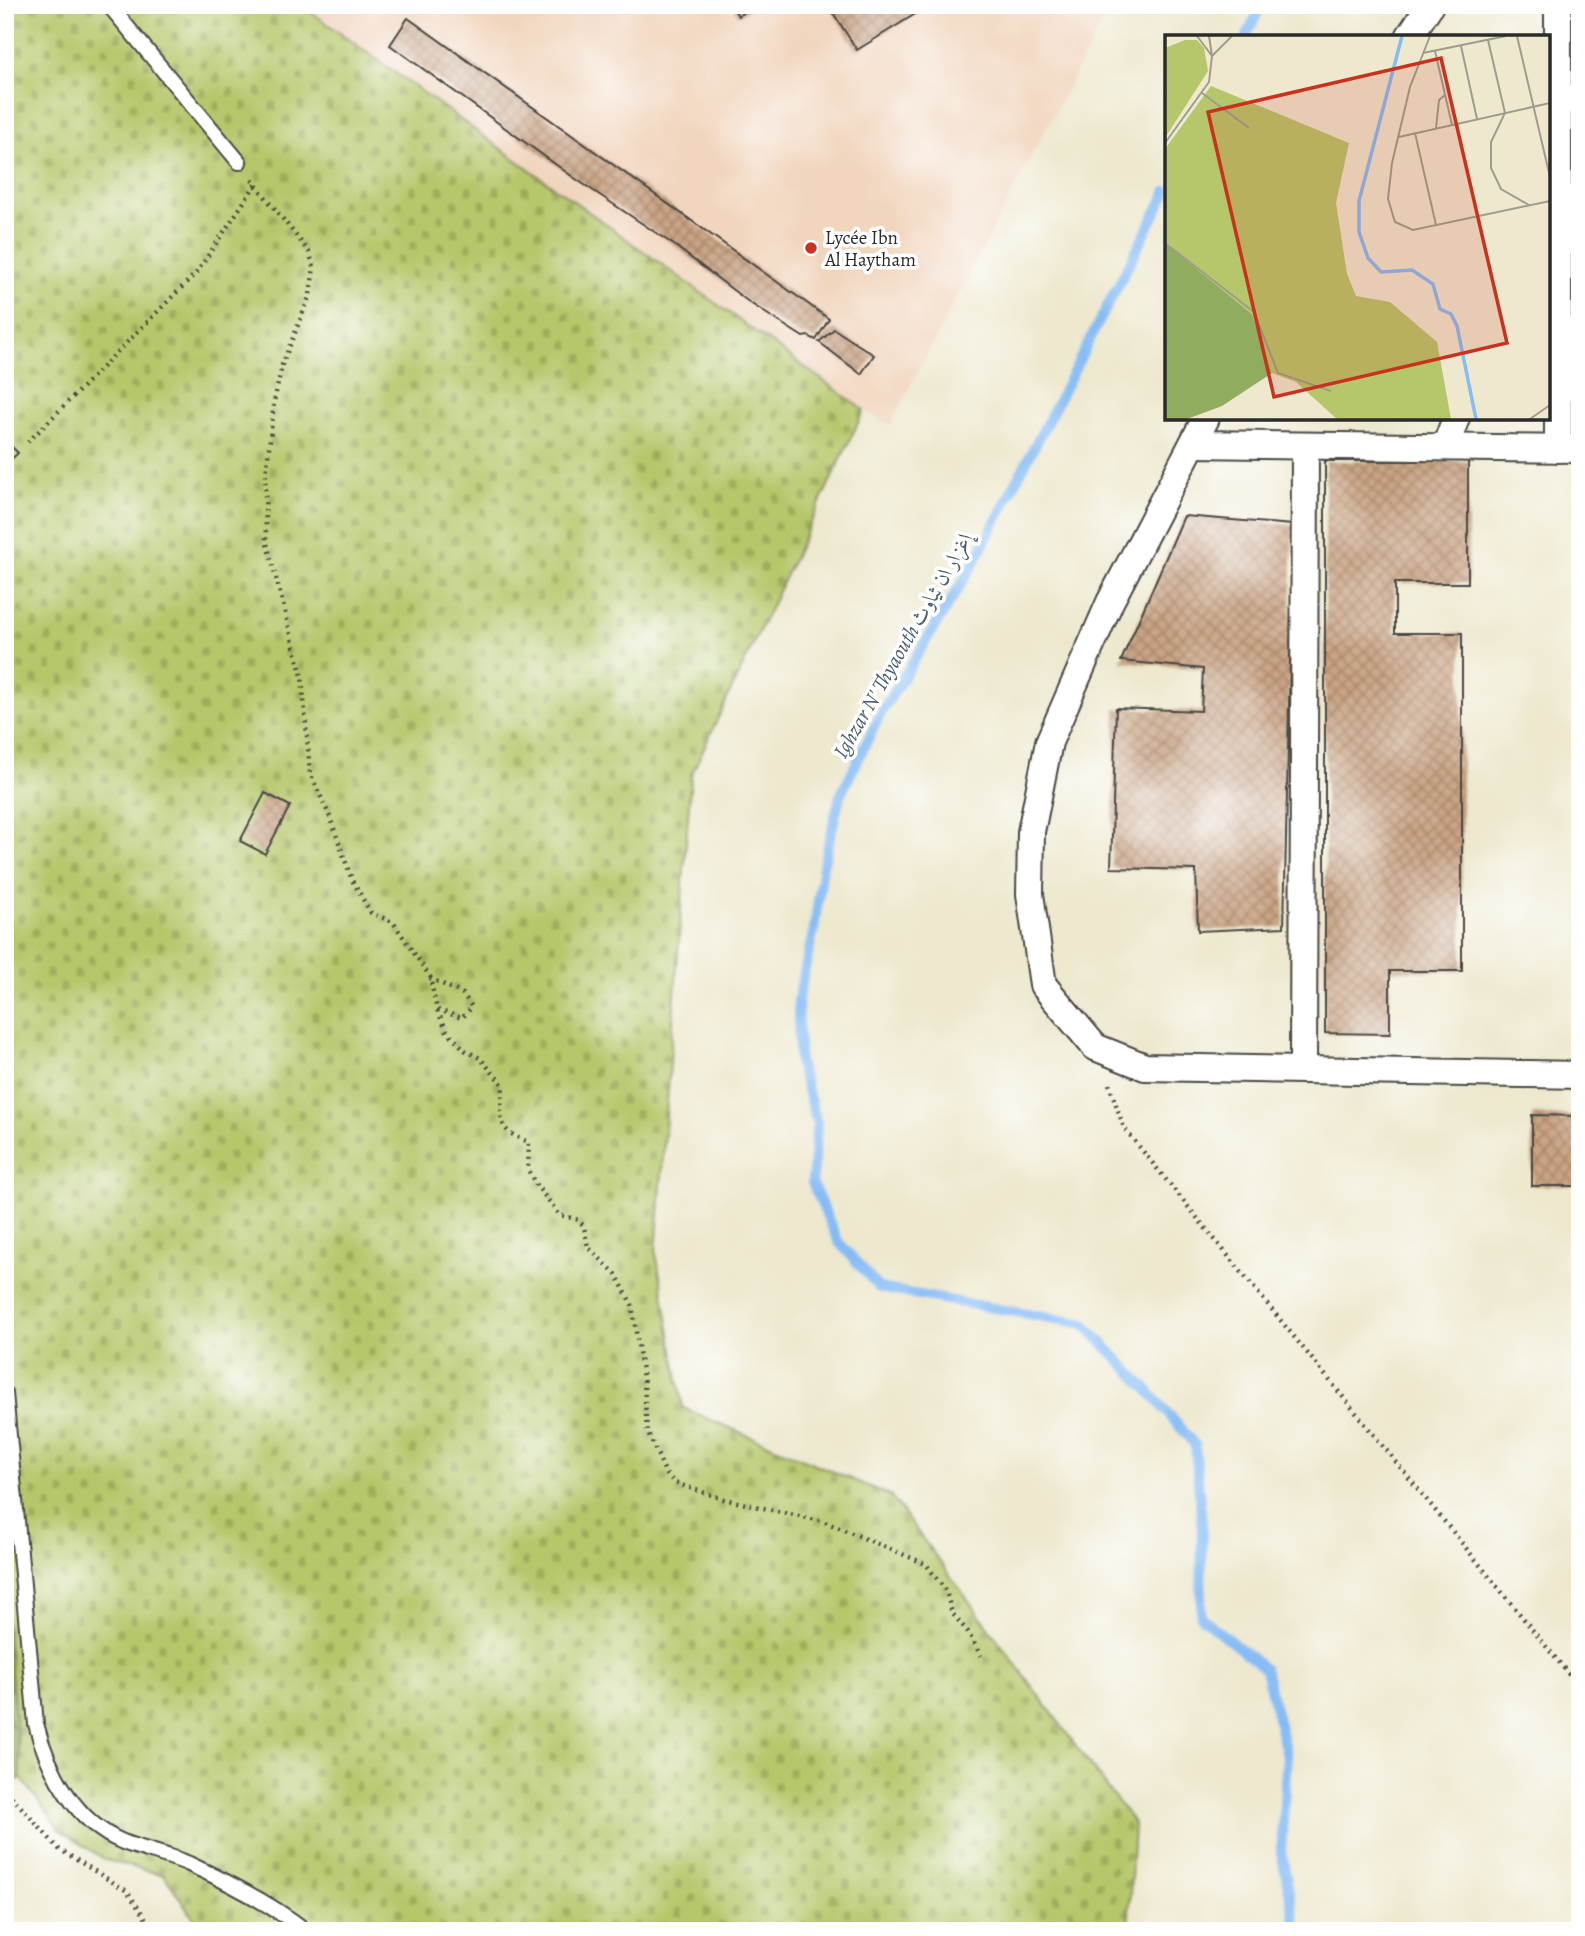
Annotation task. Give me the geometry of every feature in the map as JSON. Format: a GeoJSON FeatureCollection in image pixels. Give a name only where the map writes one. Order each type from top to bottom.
{"type":"FeatureCollection","features":[{"type":"Feature","properties":{"kind":"street"},"geometry":{"type":"LineString","coordinates":[[1410,35],[1430,5]]}},
{"type":"Feature","properties":{"kind":"street"},"geometry":{"type":"LineString","coordinates":[[1193,444],[1446,445],[1569,449],[1552,245],[1558,5]]}},
{"type":"Feature","properties":{"kind":"street"},"geometry":{"type":"LineString","coordinates":[[1205,420],[1110,602],[1049,742],[1031,832],[1030,894],[1043,985],[1095,1047],[1145,1067],[1580,1074]]}},
{"type":"Feature","properties":{"kind":"street"},"geometry":{"type":"LineString","coordinates":[[1446,445],[1454,420]]}},
{"type":"Feature","properties":{"kind":"street"},"geometry":{"type":"LineString","coordinates":[[1303,1069],[1305,446]]}},
{"type":"Feature","properties":{"kind":"lane"},"geometry":{"type":"LineString","coordinates":[[108,5],[239,162]]}},
{"type":"Feature","properties":{"kind":"lane"},"geometry":{"type":"LineString","coordinates":[[5,1393],[36,1724],[42,1748],[62,1789],[97,1826],[120,1840],[189,1864],[306,1931]]}},
{"type":"Feature","properties":{"kind":"path"},"geometry":{"type":"LineString","coordinates":[[239,162],[309,252],[314,267],[310,295],[282,365],[274,402],[265,484],[266,540],[302,676],[310,773],[330,817],[352,880],[372,913],[393,922],[430,977],[437,1010],[447,1031],[465,1050],[480,1058],[502,1085],[500,1123],[509,1136],[529,1143],[528,1170],[536,1185],[560,1215],[579,1220],[584,1227],[589,1247],[616,1274],[626,1290],[638,1335],[647,1432],[666,1474],[675,1483],[724,1499],[825,1522],[926,1564],[946,1591],[952,1613],[968,1632],[981,1656]]}},
{"type":"Feature","properties":{"kind":"path"},"geometry":{"type":"LineString","coordinates":[[28,442],[197,272],[256,184]]}},
{"type":"Feature","properties":{"kind":"path"},"geometry":{"type":"LineString","coordinates":[[430,977],[463,994],[472,1007],[463,1018],[437,1010]]}},
{"type":"Feature","properties":{"kind":"path"},"geometry":{"type":"LineString","coordinates":[[1095,1047],[1124,1128],[1580,1688]]}},
{"type":"Feature","properties":{"kind":"path"},"geometry":{"type":"LineString","coordinates":[[5,1784],[12,1797],[59,1849],[127,1891],[154,1931]]}},
{"type":"Feature","properties":{"kind":"shaded area","name":"Lycée Ibn Al Haytham"},"geometry":{"type":"Polygon","coordinates":[[[301,5],[1111,5],[890,425],[864,410],[301,5]]]}},
{"type":"Feature","properties":{"kind":"green space"},"geometry":{"type":"Polygon","coordinates":[[[5,5],[301,5],[864,410],[691,775],[656,1253],[683,1408],[891,1496],[1134,1824],[1128,1931],[203,1931],[164,1875],[106,1860],[60,1830],[21,1778],[5,1608],[5,5]]]}},
{"type":"Feature","properties":{"kind":"green space"},"geometry":{"type":"Polygon","coordinates":[[[5,1608],[21,1778],[5,1785],[5,1608]]]}},
{"type":"Feature","properties":{"kind":"building"},"geometry":{"type":"Polygon","coordinates":[[[732,5],[756,5],[738,16],[732,5]]]}},
{"type":"Feature","properties":{"kind":"building"},"geometry":{"type":"Polygon","coordinates":[[[828,5],[930,5],[857,50],[828,5]]]}},
{"type":"Feature","properties":{"kind":"building"},"geometry":{"type":"Polygon","coordinates":[[[408,18],[829,319],[816,340],[803,337],[750,303],[674,245],[573,177],[390,45],[408,18]]]}},
{"type":"Feature","properties":{"kind":"building"},"geometry":{"type":"Polygon","coordinates":[[[834,329],[874,355],[861,374],[819,342],[834,329]]]}},
{"type":"Feature","properties":{"kind":"building"},"geometry":{"type":"Polygon","coordinates":[[[5,440],[18,453],[5,465],[5,440]]]}},
{"type":"Feature","properties":{"kind":"building"},"geometry":{"type":"Polygon","coordinates":[[[1325,461],[1468,461],[1468,583],[1395,583],[1395,633],[1462,633],[1462,971],[1390,971],[1390,1034],[1325,1033],[1325,461]]]}},
{"type":"Feature","properties":{"kind":"building"},"geometry":{"type":"Polygon","coordinates":[[[1184,516],[1293,525],[1284,927],[1198,931],[1196,870],[1111,868],[1116,708],[1201,711],[1203,669],[1121,661],[1184,516]]]}},
{"type":"Feature","properties":{"kind":"building"},"geometry":{"type":"Polygon","coordinates":[[[265,793],[290,806],[265,854],[240,841],[265,793]]]}},
{"type":"Feature","properties":{"kind":"building"},"geometry":{"type":"Polygon","coordinates":[[[1532,1115],[1580,1116],[1580,1186],[1532,1186],[1532,1115]]]}},
{"type":"Feature","properties":{"kind":"waterway","name":"Ighzar N' Thyaouth إغزار ان ثياوث"},"geometry":{"type":"LineString","coordinates":[[1247,35],[1262,5]]}},
{"type":"Feature","properties":{"kind":"waterway","name":"Ighzar N' Thyaouth إغزار ان ثياوث"},"geometry":{"type":"LineString","coordinates":[[1165,195],[973,565],[881,713],[840,796],[823,866],[814,929],[798,999],[799,1063],[817,1123],[812,1183],[838,1241],[879,1288],[1084,1324],[1148,1390],[1195,1445],[1202,1525],[1201,1617],[1265,1669],[1287,1756],[1281,1851],[1297,1931]]}},
{"type":"Feature","properties":{"kind":"place","name":"Lycée Ibn Al Haytham"},"geometry":{"type":"Point","coordinates":[811,248]}}]}
